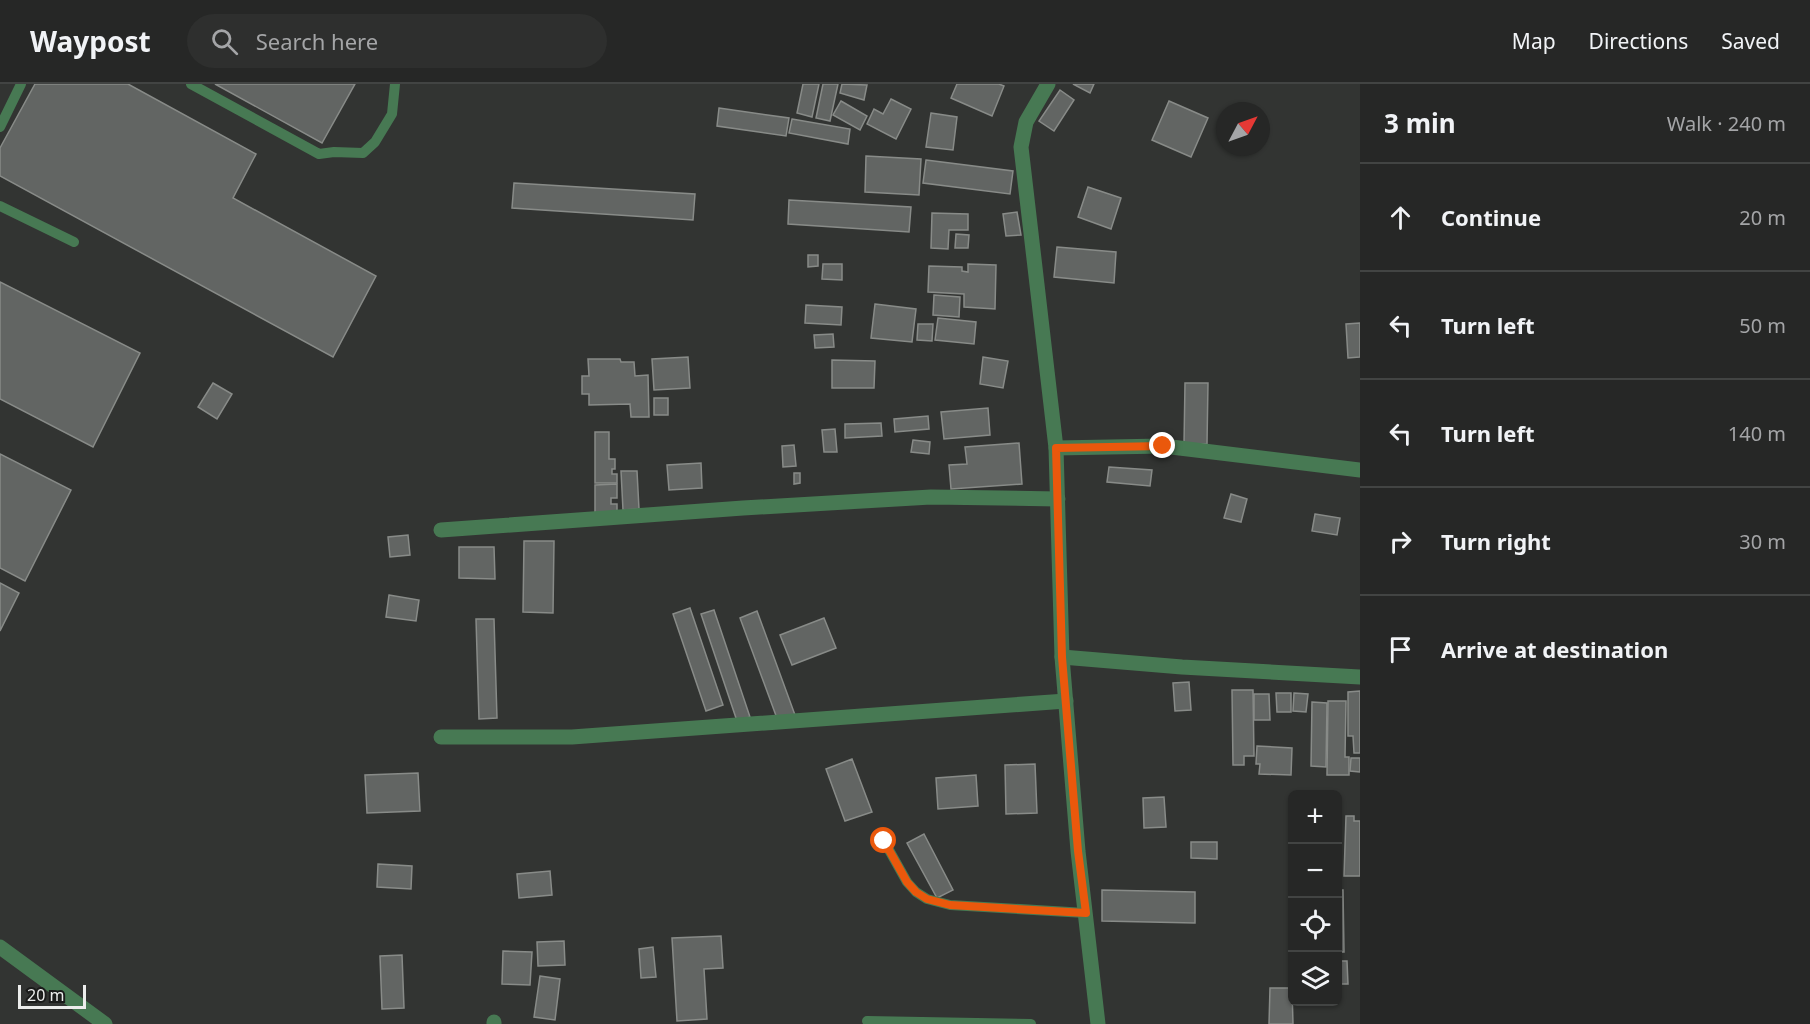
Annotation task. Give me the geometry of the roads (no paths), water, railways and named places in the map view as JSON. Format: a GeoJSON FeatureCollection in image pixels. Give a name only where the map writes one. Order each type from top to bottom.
{"type":"FeatureCollection","features":[{"type":"Feature","properties":{"kind":"street"},"geometry":{"type":"LineString","coordinates":[[1048,84],[1026,122],[1021,147],[1056,448],[1062,657],[1078,851],[1098,1024]]}},
{"type":"Feature","properties":{"kind":"street"},"geometry":{"type":"LineString","coordinates":[[1056,448],[1163,446],[1360,470]]}},
{"type":"Feature","properties":{"kind":"street"},"geometry":{"type":"LineString","coordinates":[[441,530],[931,497],[1058,500]]}},
{"type":"Feature","properties":{"kind":"street"},"geometry":{"type":"LineString","coordinates":[[1062,657],[1182,667],[1360,677]]}},
{"type":"Feature","properties":{"kind":"street"},"geometry":{"type":"LineString","coordinates":[[441,737],[573,737],[1066,701]]}},
{"type":"Feature","properties":{"kind":"street"},"geometry":{"type":"LineString","coordinates":[[0,948],[105,1024]]}},
{"type":"Feature","properties":{"kind":"lane"},"geometry":{"type":"LineString","coordinates":[[0,127],[21,84]]}},
{"type":"Feature","properties":{"kind":"lane"},"geometry":{"type":"LineString","coordinates":[[191,84],[319,154],[363,153],[375,142],[392,114],[395,84]]}},
{"type":"Feature","properties":{"kind":"lane"},"geometry":{"type":"LineString","coordinates":[[0,207],[74,242]]}},
{"type":"Feature","properties":{"kind":"lane"},"geometry":{"type":"LineString","coordinates":[[884,841],[907,882],[927,899],[950,905],[1086,913]]}},
{"type":"Feature","properties":{"kind":"lane"},"geometry":{"type":"LineString","coordinates":[[867,1021],[1031,1024]]}}]}
